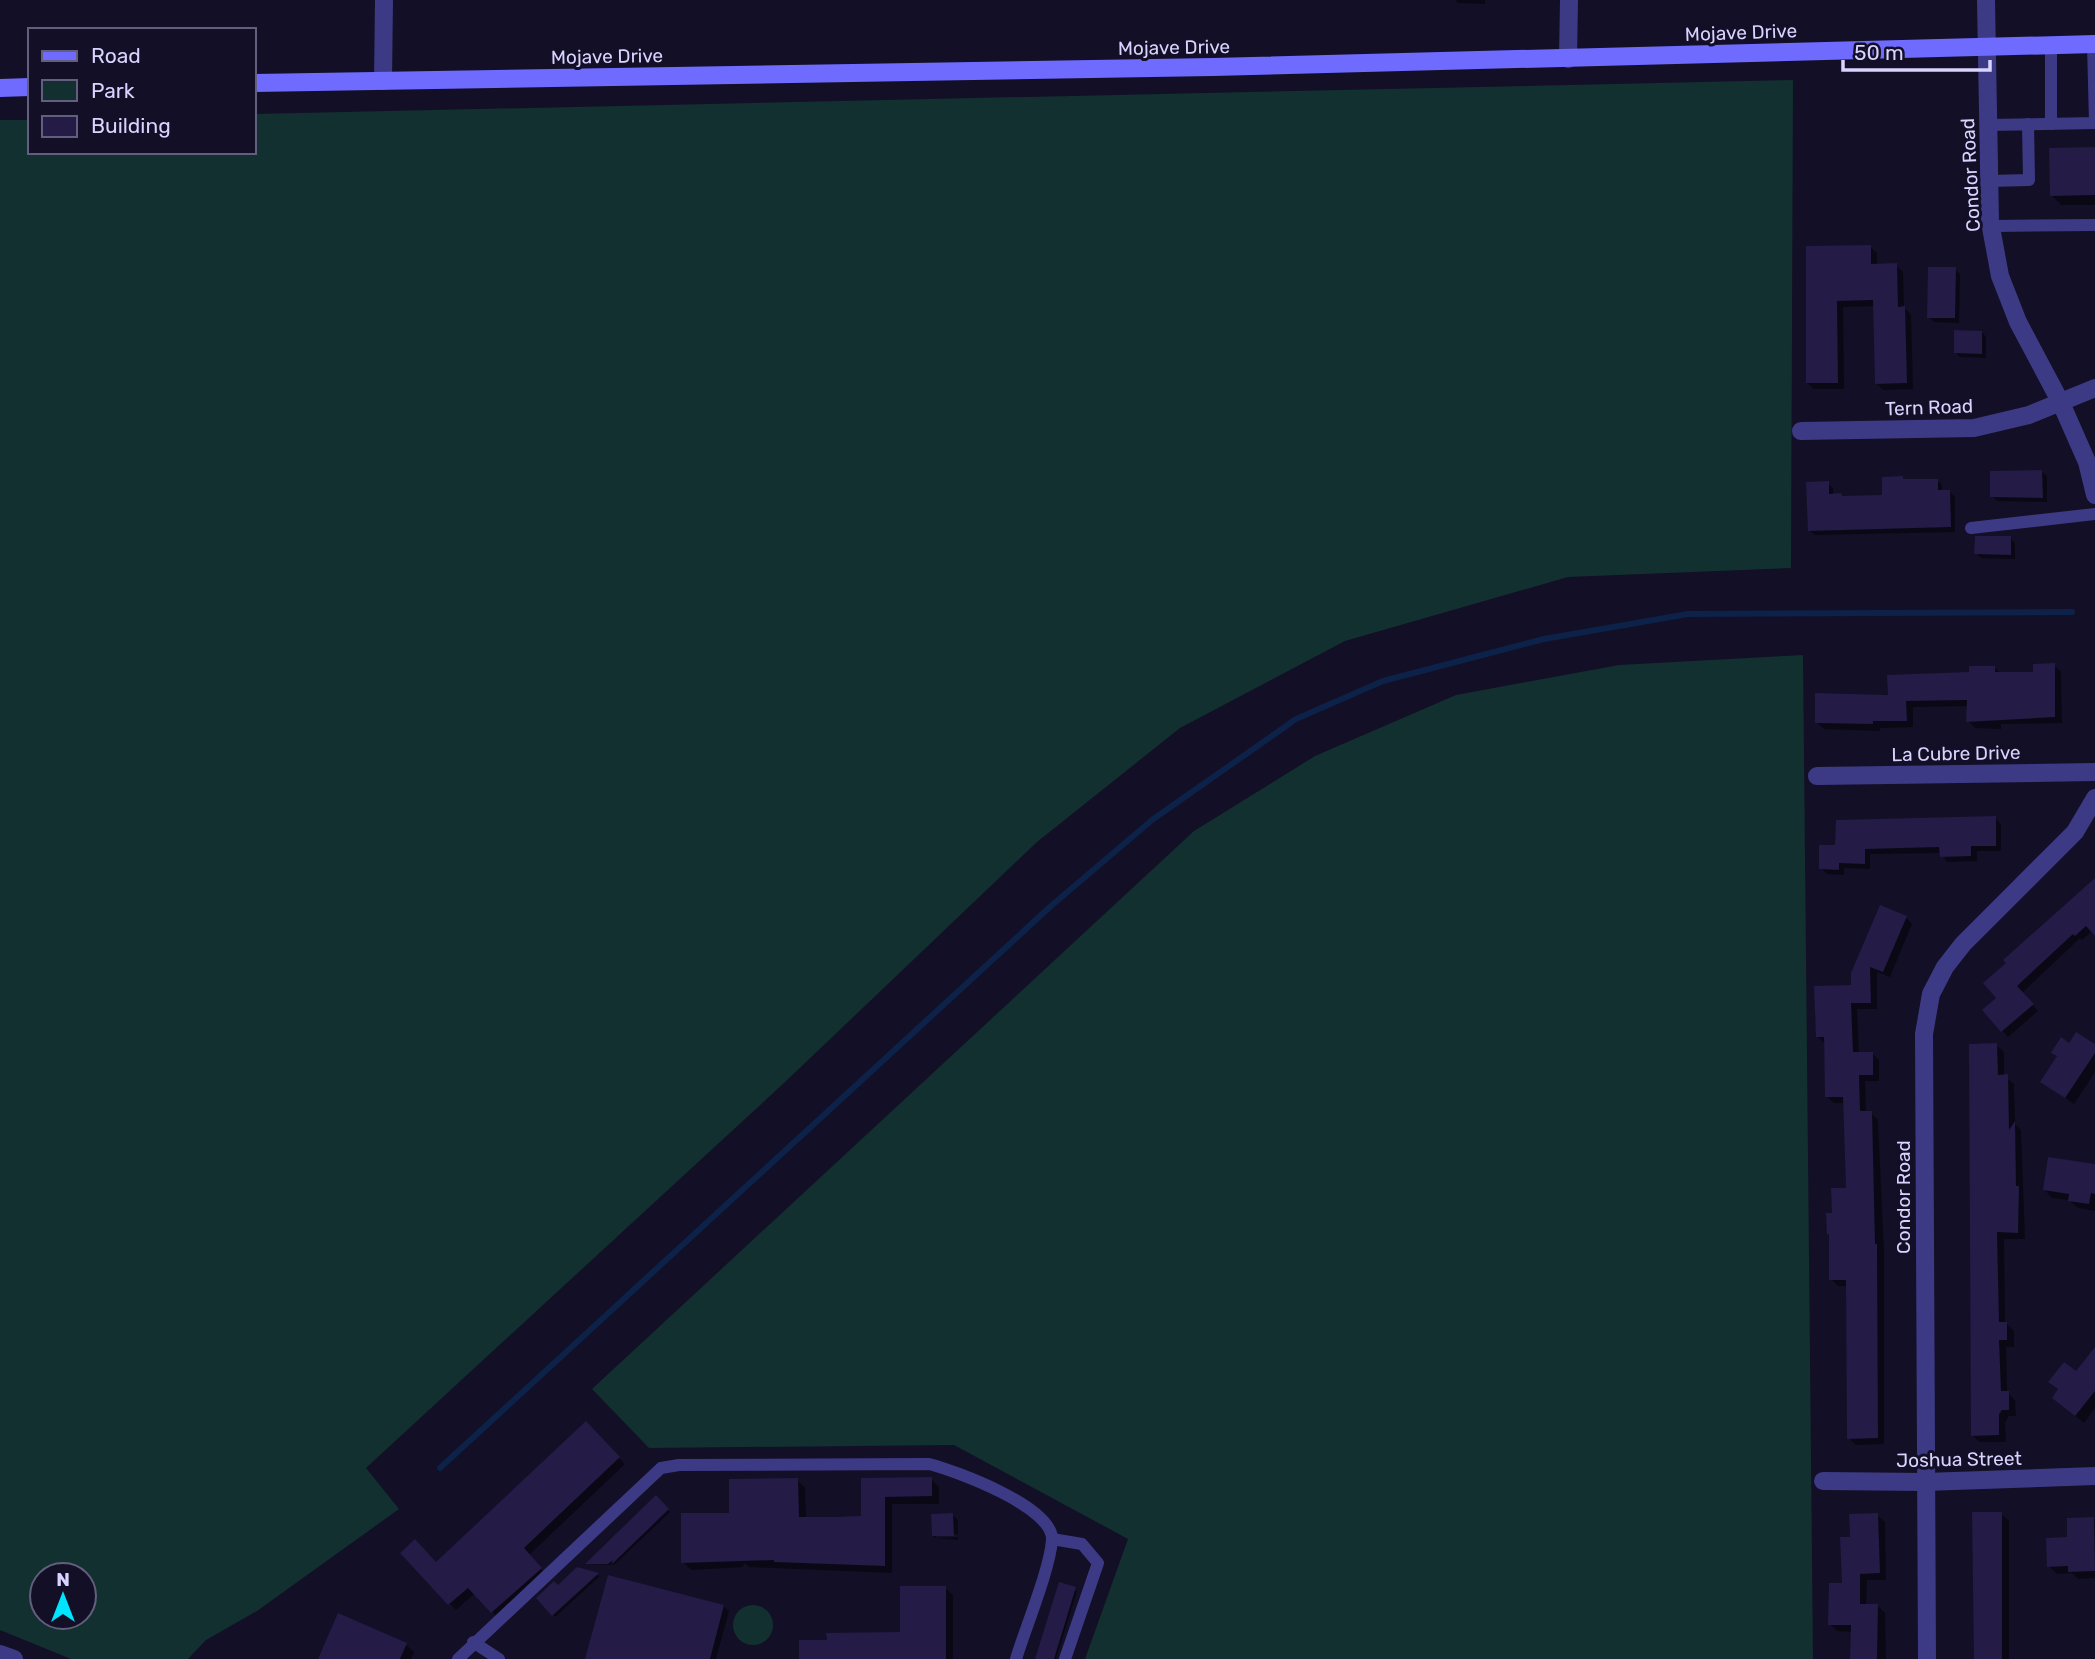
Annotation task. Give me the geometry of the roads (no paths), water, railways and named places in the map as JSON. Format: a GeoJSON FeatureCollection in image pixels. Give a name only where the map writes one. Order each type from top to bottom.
{"type":"FeatureCollection","features":[{"type":"Feature","properties":{"kind":"main road","name":"Mojave Drive"},"geometry":{"type":"LineString","coordinates":[[256,83],[1568,59],[2094,44]]}},
{"type":"Feature","properties":{"kind":"main road"},"geometry":{"type":"LineString","coordinates":[[0,88],[28,87]]}},
{"type":"Feature","properties":{"kind":"street"},"geometry":{"type":"LineString","coordinates":[[383,81],[384,0]]}},
{"type":"Feature","properties":{"kind":"street"},"geometry":{"type":"LineString","coordinates":[[1568,59],[1569,0]]}},
{"type":"Feature","properties":{"kind":"street","name":"Condor Road"},"geometry":{"type":"LineString","coordinates":[[1986,0],[1991,226],[2000,276],[2018,322],[2061,403],[2087,462],[2095,495]]}},
{"type":"Feature","properties":{"kind":"street","name":"Tern Road"},"geometry":{"type":"LineString","coordinates":[[1801,431],[1974,428],[2029,415],[2095,388]]}},
{"type":"Feature","properties":{"kind":"street","name":"La Cubre Drive"},"geometry":{"type":"LineString","coordinates":[[1817,776],[2095,772]]}},
{"type":"Feature","properties":{"kind":"street","name":"Condor Road"},"geometry":{"type":"LineString","coordinates":[[1927,1659],[1924,1034],[1931,994],[1963,944],[2075,832],[2095,798]]}},
{"type":"Feature","properties":{"kind":"street","name":"Joshua Street"},"geometry":{"type":"LineString","coordinates":[[1823,1481],[1925,1482],[2095,1476]]}},
{"type":"Feature","properties":{"kind":"street"},"geometry":{"type":"LineString","coordinates":[[0,1654],[14,1659]]}},
{"type":"Feature","properties":{"kind":"lane"},"geometry":{"type":"LineString","coordinates":[[1988,125],[2095,123],[2094,44]]}},
{"type":"Feature","properties":{"kind":"lane"},"geometry":{"type":"LineString","coordinates":[[2051,45],[2051,124]]}},
{"type":"Feature","properties":{"kind":"lane"},"geometry":{"type":"LineString","coordinates":[[1989,181],[2029,180],[2028,124]]}},
{"type":"Feature","properties":{"kind":"lane"},"geometry":{"type":"LineString","coordinates":[[1991,226],[2095,225]]}},
{"type":"Feature","properties":{"kind":"lane"},"geometry":{"type":"LineString","coordinates":[[1971,528],[2095,514]]}},
{"type":"Feature","properties":{"kind":"lane"},"geometry":{"type":"LineString","coordinates":[[458,1659],[661,1468],[679,1465],[929,1464],[956,1471],[1030,1509],[1049,1524],[1052,1539],[1016,1659]]}},
{"type":"Feature","properties":{"kind":"lane"},"geometry":{"type":"LineString","coordinates":[[1052,1539],[1082,1544],[1098,1563],[1065,1659]]}},
{"type":"Feature","properties":{"kind":"lane"},"geometry":{"type":"LineString","coordinates":[[473,1643],[499,1659]]}},
{"type":"Feature","properties":{"kind":"waterway"},"geometry":{"type":"LineString","coordinates":[[440,1468],[1051,906],[1152,820],[1296,719],[1383,681],[1544,639],[1688,614],[2072,612]]}}]}
